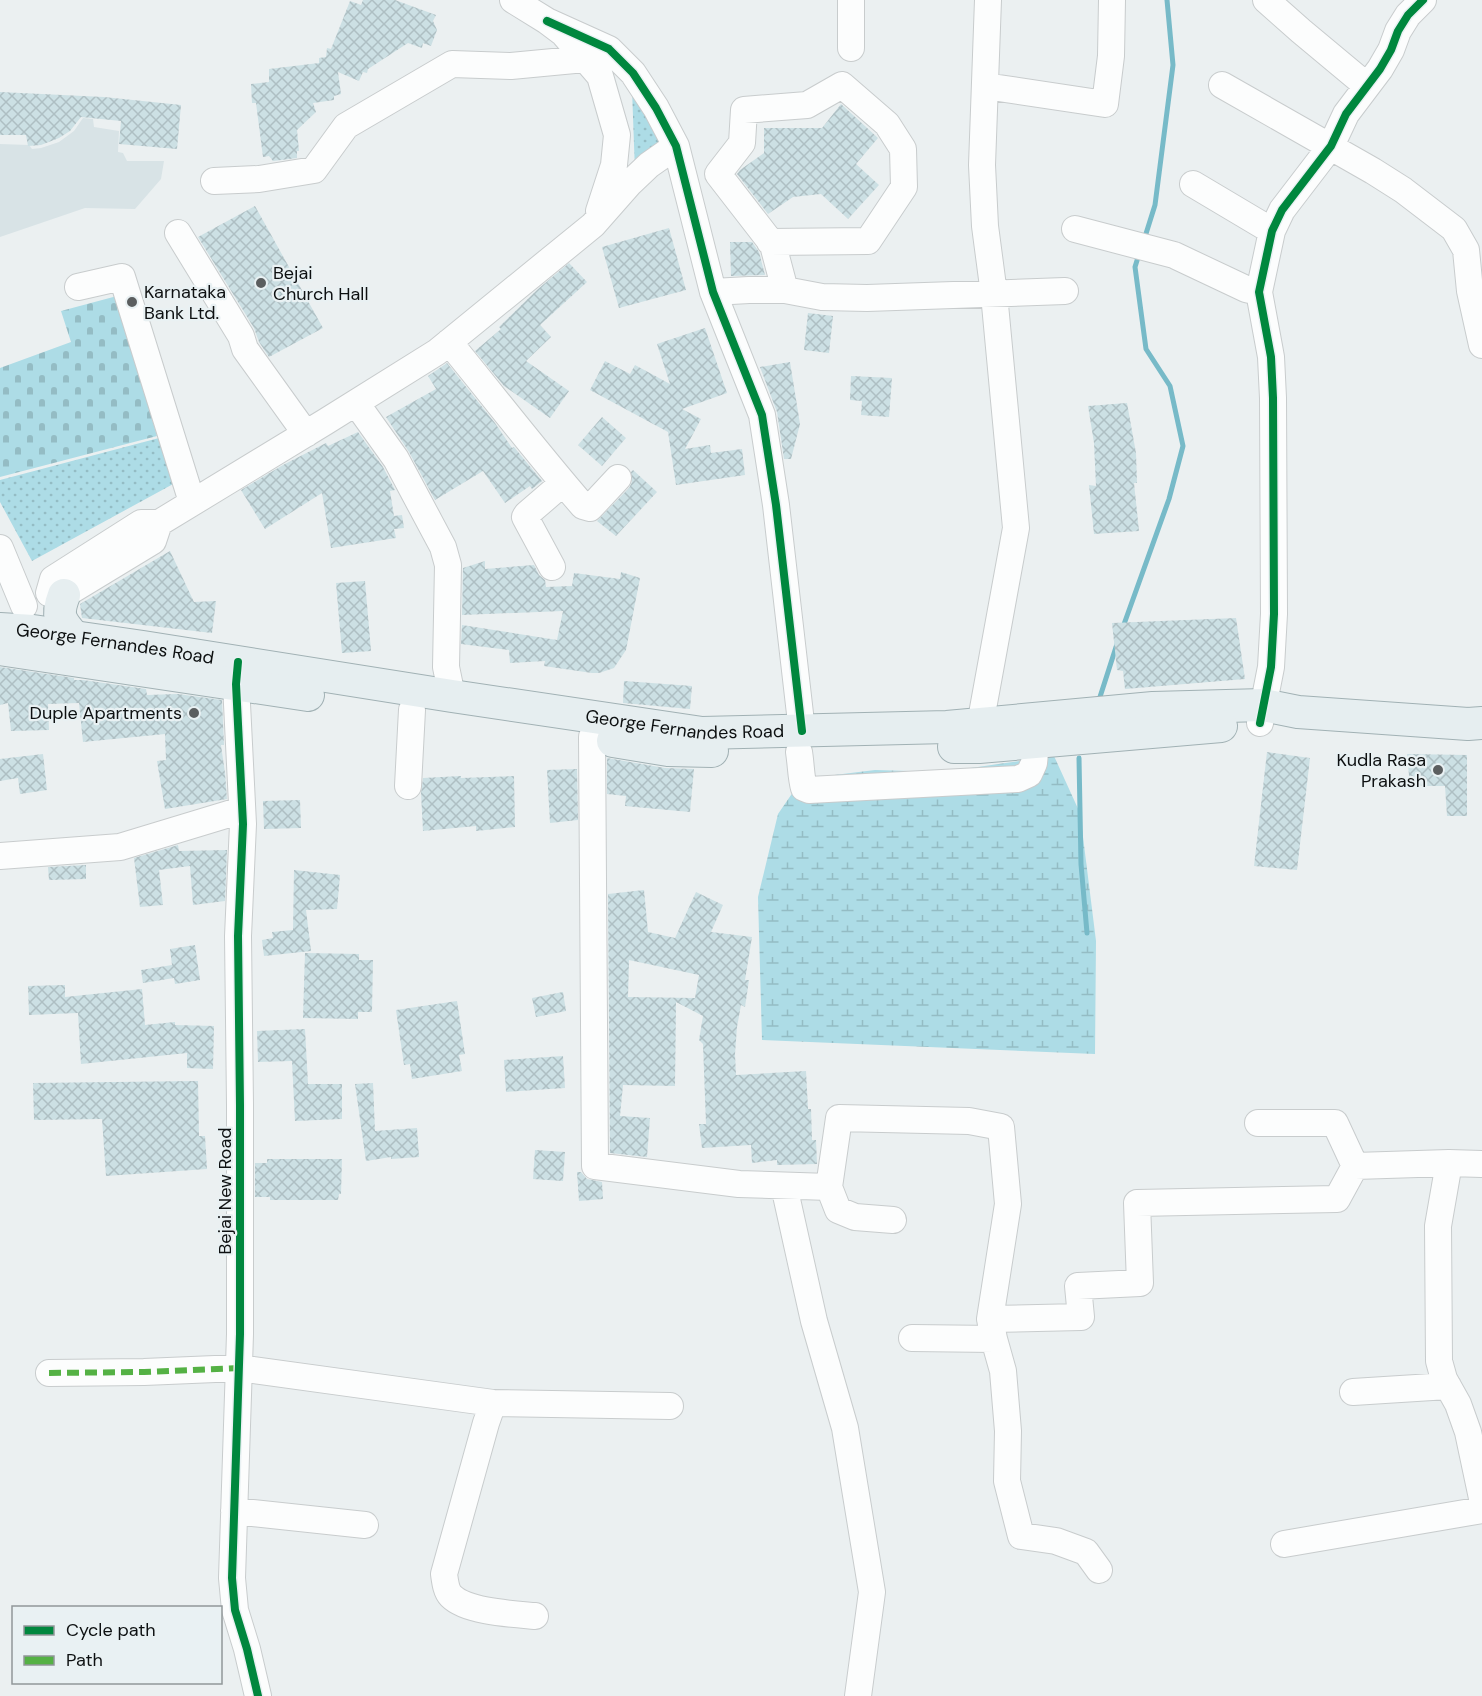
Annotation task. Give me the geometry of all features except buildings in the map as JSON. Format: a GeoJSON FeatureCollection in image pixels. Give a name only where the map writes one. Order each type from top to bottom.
{"type":"FeatureCollection","features":[{"type":"Feature","properties":{"kind":"main road"},"geometry":{"type":"LineString","coordinates":[[57,594],[60,605],[59,616],[74,637]]}},
{"type":"Feature","properties":{"kind":"main road","name":"George Fernandes Road"},"geometry":{"type":"LineString","coordinates":[[0,629],[74,637],[412,710],[668,750],[801,742],[1154,708],[1262,714],[1353,732],[1482,740]]}},
{"type":"Feature","properties":{"kind":"main road","name":"George Fernandes Road"},"geometry":{"type":"LineString","coordinates":[[0,650],[452,696],[702,733],[801,742],[979,747],[1262,714],[1298,712],[1468,724],[1482,723]]}},
{"type":"Feature","properties":{"kind":"street"},"geometry":{"type":"LineString","coordinates":[[513,0],[564,33],[600,76],[617,135],[614,165],[603,203],[593,225]]}},
{"type":"Feature","properties":{"kind":"street"},"geometry":{"type":"LineString","coordinates":[[851,0],[851,48]]}},
{"type":"Feature","properties":{"kind":"street"},"geometry":{"type":"LineString","coordinates":[[980,724],[1016,528],[994,294],[985,226],[983,175],[988,0]]}},
{"type":"Feature","properties":{"kind":"street"},"geometry":{"type":"LineString","coordinates":[[985,86],[1105,104],[1111,56],[1112,0]]}},
{"type":"Feature","properties":{"kind":"street"},"geometry":{"type":"LineString","coordinates":[[1266,0],[1367,86]]}},
{"type":"Feature","properties":{"kind":"street"},"geometry":{"type":"LineString","coordinates":[[1262,714],[1271,666],[1274,614],[1274,398],[1271,357],[1259,292],[1272,231],[1282,210],[1331,146],[1346,114],[1380,69],[1408,15],[1423,0]]}},
{"type":"Feature","properties":{"kind":"street"},"geometry":{"type":"LineString","coordinates":[[547,21],[609,49],[633,73],[656,108],[676,146],[713,292],[762,416],[776,505],[801,742]]}},
{"type":"Feature","properties":{"kind":"street"},"geometry":{"type":"LineString","coordinates":[[214,181],[259,179],[314,170],[346,126],[452,64],[511,66],[585,59]]}},
{"type":"Feature","properties":{"kind":"street"},"geometry":{"type":"LineString","coordinates":[[770,242],[868,241],[904,187],[903,149],[887,124],[842,85],[807,105],[744,110],[742,143],[718,174],[770,242],[773,245],[785,290]]}},
{"type":"Feature","properties":{"kind":"street"},"geometry":{"type":"LineString","coordinates":[[1222,85],[1331,146],[1403,190],[1454,229],[1466,250],[1470,291],[1482,345]]}},
{"type":"Feature","properties":{"kind":"street"},"geometry":{"type":"LineString","coordinates":[[0,622],[24,606],[57,594],[153,541],[159,523],[437,352],[593,225],[630,183],[649,165],[676,146]]}},
{"type":"Feature","properties":{"kind":"street"},"geometry":{"type":"LineString","coordinates":[[1193,184],[1272,231]]}},
{"type":"Feature","properties":{"kind":"street"},"geometry":{"type":"LineString","coordinates":[[1075,230],[1174,255],[1246,289],[1259,292]]}},
{"type":"Feature","properties":{"kind":"street"},"geometry":{"type":"LineString","coordinates":[[178,233],[241,336],[245,349],[306,434]]}},
{"type":"Feature","properties":{"kind":"street"},"geometry":{"type":"LineString","coordinates":[[78,287],[122,277],[192,502]]}},
{"type":"Feature","properties":{"kind":"street"},"geometry":{"type":"LineString","coordinates":[[713,292],[785,290],[822,297],[867,298],[1065,291]]}},
{"type":"Feature","properties":{"kind":"street"},"geometry":{"type":"LineString","coordinates":[[449,342],[583,506],[590,508],[618,478]]}},
{"type":"Feature","properties":{"kind":"street"},"geometry":{"type":"LineString","coordinates":[[356,403],[396,459],[442,547],[448,565],[446,666],[452,696]]}},
{"type":"Feature","properties":{"kind":"street"},"geometry":{"type":"LineString","coordinates":[[552,567],[525,517],[563,483]]}},
{"type":"Feature","properties":{"kind":"street"},"geometry":{"type":"LineString","coordinates":[[0,548],[24,606]]}},
{"type":"Feature","properties":{"kind":"street","name":"Bejai New Road"},"geometry":{"type":"LineString","coordinates":[[237,673],[243,810],[238,936],[239,1368],[232,1578],[236,1610],[230,1629],[258,1696]]}},
{"type":"Feature","properties":{"kind":"street"},"geometry":{"type":"LineString","coordinates":[[408,786],[412,710]]}},
{"type":"Feature","properties":{"kind":"street"},"geometry":{"type":"LineString","coordinates":[[592,737],[595,1166],[739,1184],[829,1187]]}},
{"type":"Feature","properties":{"kind":"street"},"geometry":{"type":"LineString","coordinates":[[0,856],[120,847],[243,810]]}},
{"type":"Feature","properties":{"kind":"street"},"geometry":{"type":"LineString","coordinates":[[893,1220],[855,1217],[838,1210],[829,1187],[839,1118],[969,1121],[1001,1127],[1008,1204],[992,1329],[1004,1371],[1008,1431],[1007,1481],[1022,1536],[1056,1541],[1086,1552],[1099,1569]]}},
{"type":"Feature","properties":{"kind":"street"},"geometry":{"type":"LineString","coordinates":[[1258,1123],[1335,1123],[1355,1166]]}},
{"type":"Feature","properties":{"kind":"street"},"geometry":{"type":"LineString","coordinates":[[1449,1163],[1438,1226],[1439,1361],[1444,1379],[1458,1404],[1468,1432],[1482,1498]]}},
{"type":"Feature","properties":{"kind":"street"},"geometry":{"type":"LineString","coordinates":[[1355,1166],[1482,1164]]}},
{"type":"Feature","properties":{"kind":"street"},"geometry":{"type":"LineString","coordinates":[[912,1338],[1081,1317],[1078,1286],[1140,1283],[1137,1203],[1337,1199],[1355,1166]]}},
{"type":"Feature","properties":{"kind":"street"},"geometry":{"type":"LineString","coordinates":[[784,1186],[814,1321],[845,1428],[872,1592],[858,1696]]}},
{"type":"Feature","properties":{"kind":"street"},"geometry":{"type":"LineString","coordinates":[[49,1373],[239,1368],[493,1403],[670,1406]]}},
{"type":"Feature","properties":{"kind":"street"},"geometry":{"type":"LineString","coordinates":[[1353,1392],[1448,1386]]}},
{"type":"Feature","properties":{"kind":"street"},"geometry":{"type":"LineString","coordinates":[[493,1403],[444,1574],[445,1585],[451,1596],[469,1606],[535,1616]]}},
{"type":"Feature","properties":{"kind":"street"},"geometry":{"type":"LineString","coordinates":[[1284,1544],[1482,1510]]}},
{"type":"Feature","properties":{"kind":"street"},"geometry":{"type":"LineString","coordinates":[[234,1511],[365,1525]]}},
{"type":"Feature","properties":{"kind":"shaded area"},"geometry":{"type":"Polygon","coordinates":[[[83,118],[93,119],[94,127],[119,131],[118,152],[123,153],[127,161],[164,161],[161,179],[135,209],[85,208],[0,237],[0,144],[29,145],[32,149],[41,148],[59,142],[74,131],[83,118]]]}},
{"type":"Feature","properties":{"kind":"green space"},"geometry":{"type":"Polygon","coordinates":[[[632,89],[668,139],[635,172],[632,89]]]}},
{"type":"Feature","properties":{"kind":"green space"},"geometry":{"type":"Polygon","coordinates":[[[117,296],[157,436],[0,477],[0,368],[71,342],[61,311],[117,296]]]}},
{"type":"Feature","properties":{"kind":"green space"},"geometry":{"type":"Polygon","coordinates":[[[159,438],[175,483],[32,561],[0,502],[0,480],[159,438]]]}},
{"type":"Feature","properties":{"kind":"green space"},"geometry":{"type":"Polygon","coordinates":[[[1054,756],[1080,813],[1096,941],[1095,1054],[762,1040],[758,897],[778,814],[802,779],[875,770],[943,772],[1054,756]]]}},
{"type":"Feature","properties":{"kind":"waterway"},"geometry":{"type":"LineString","coordinates":[[1144,240],[1155,205],[1173,65],[1167,0]]}},
{"type":"Feature","properties":{"kind":"waterway"},"geometry":{"type":"LineString","coordinates":[[1123,627],[1169,499],[1183,446],[1170,386],[1146,349],[1135,267],[1139,254]]}},
{"type":"Feature","properties":{"kind":"waterway"},"geometry":{"type":"LineString","coordinates":[[1099,700],[1117,644]]}},
{"type":"Feature","properties":{"kind":"waterway"},"geometry":{"type":"LineString","coordinates":[[1079,758],[1081,864],[1087,933]]}},
{"type":"Feature","properties":{"kind":"marked path"},"geometry":{"type":"LineString","coordinates":[[49,1373],[239,1368]]}},
{"type":"Feature","properties":{"kind":"cycle path"},"geometry":{"type":"LineString","coordinates":[[1260,723],[1271,667],[1274,614],[1273,398],[1271,357],[1259,292],[1272,231],[1282,210],[1331,146],[1346,114],[1380,69],[1408,15],[1423,0]]}},
{"type":"Feature","properties":{"kind":"cycle path"},"geometry":{"type":"LineString","coordinates":[[547,21],[609,49],[633,73],[656,108],[676,146],[713,292],[762,415],[776,505],[802,731]]}},
{"type":"Feature","properties":{"kind":"cycle path"},"geometry":{"type":"LineString","coordinates":[[238,662],[236,684],[243,824],[238,936],[240,1334],[232,1578],[235,1610],[258,1696]]}},
{"type":"Feature","properties":{"kind":"place","name":"Bejai Church Hall"},"geometry":{"type":"Point","coordinates":[261,283]}},
{"type":"Feature","properties":{"kind":"place","name":"Karnataka Bank Ltd."},"geometry":{"type":"Point","coordinates":[132,302]}},
{"type":"Feature","properties":{"kind":"place","name":"Duple Apartments"},"geometry":{"type":"Point","coordinates":[194,713]}},
{"type":"Feature","properties":{"kind":"place","name":"Kudla Rasa Prakash"},"geometry":{"type":"Point","coordinates":[1438,770]}}]}
